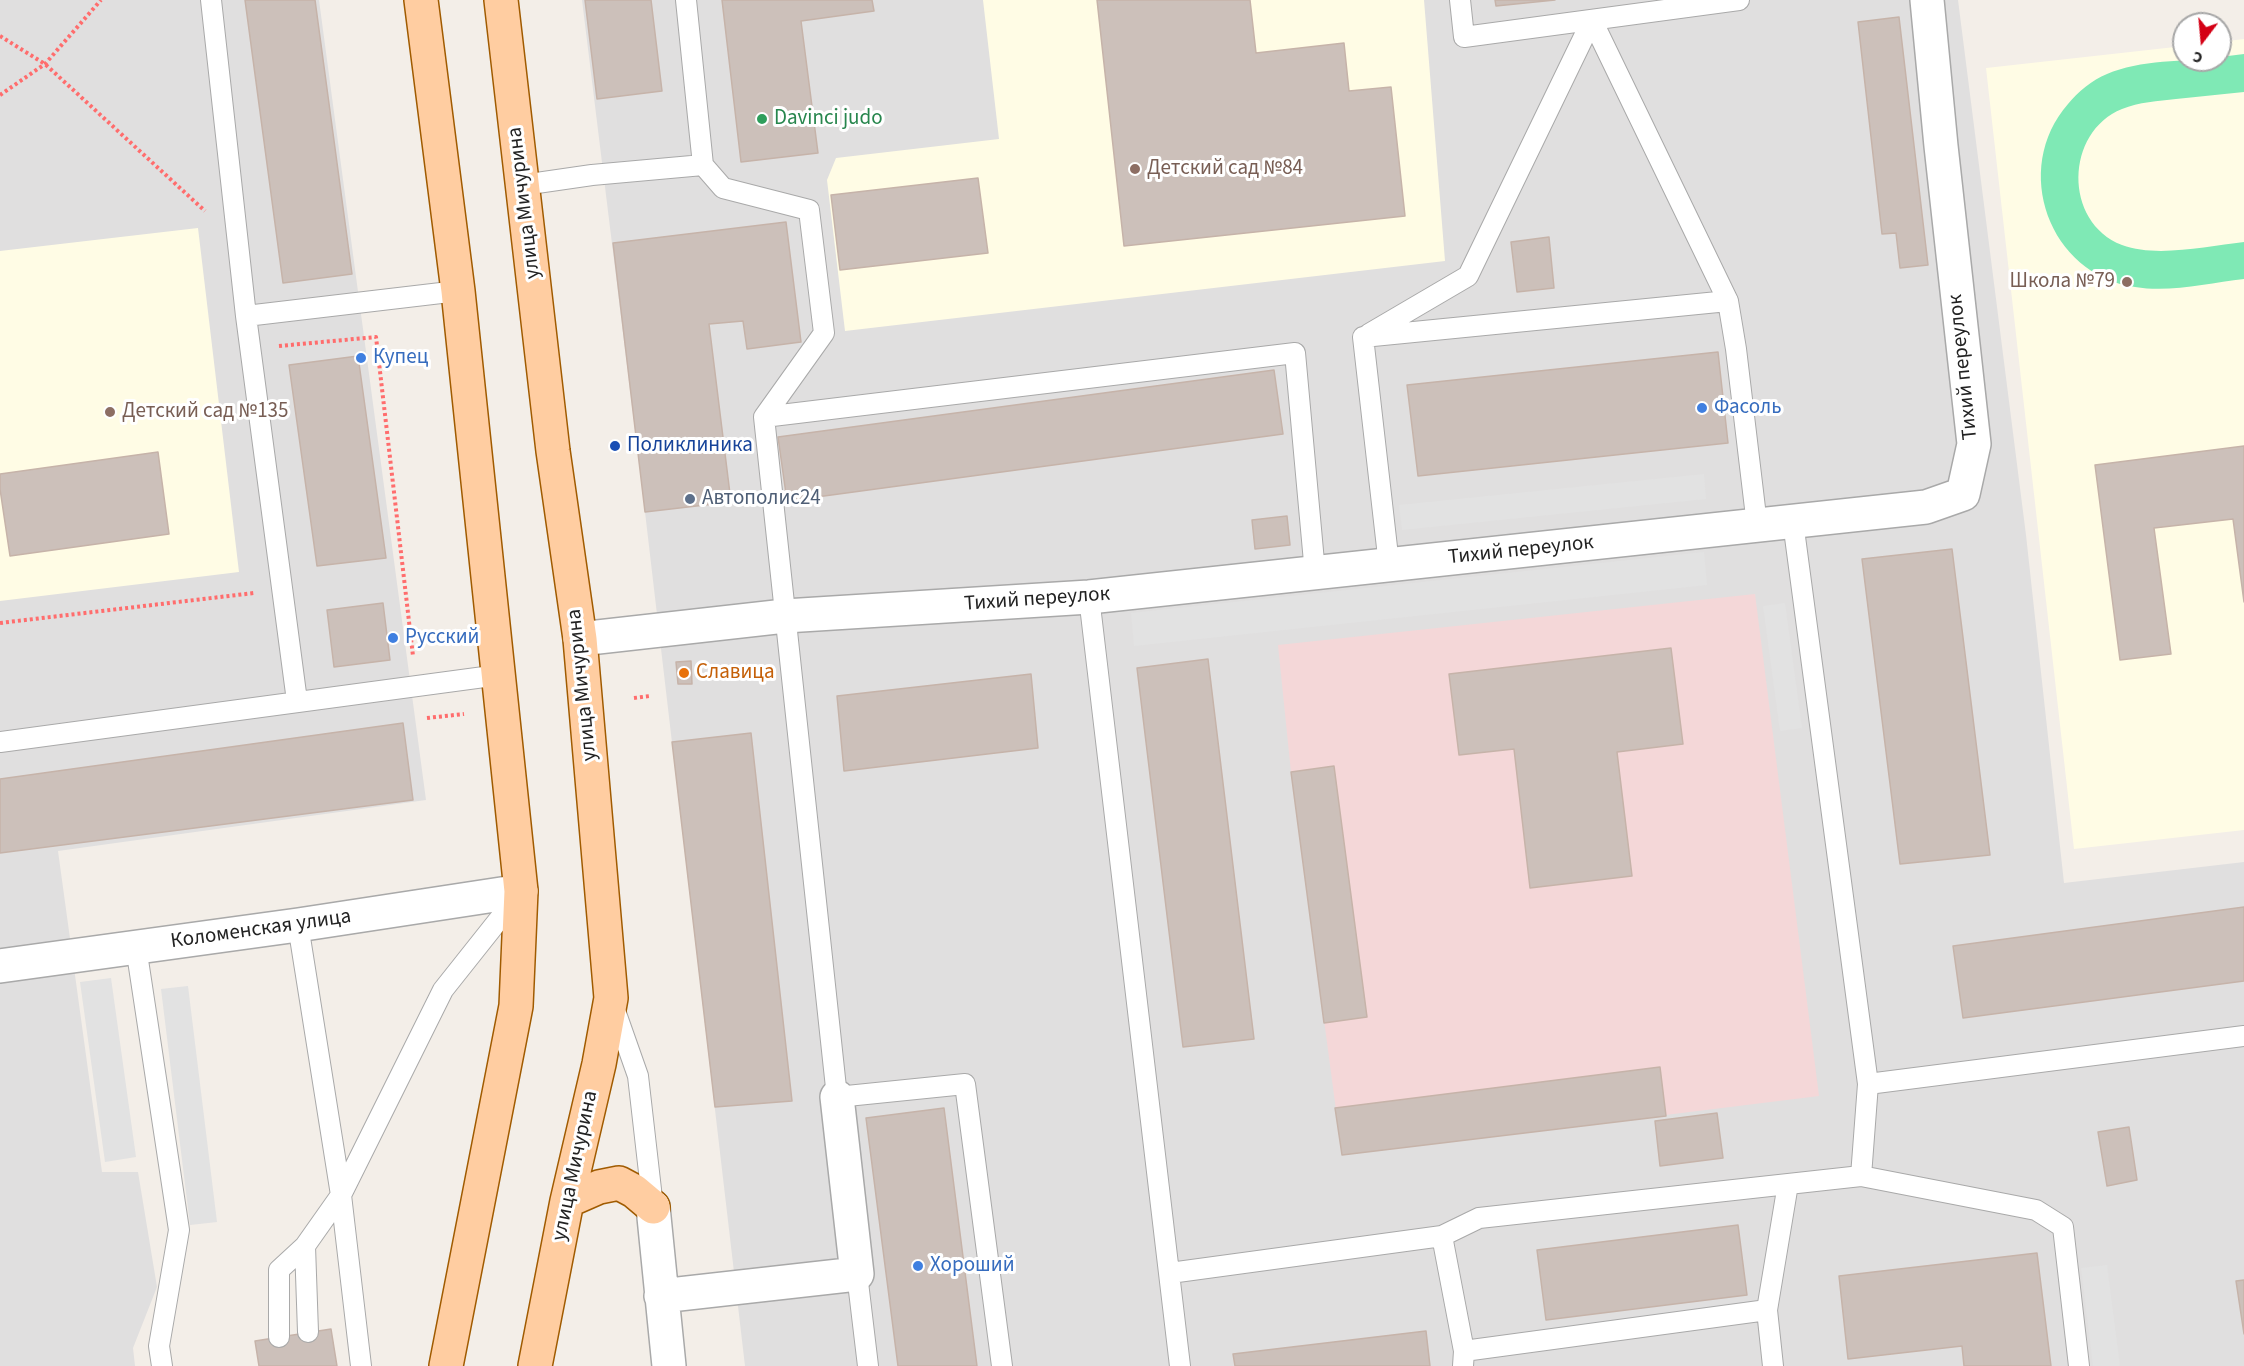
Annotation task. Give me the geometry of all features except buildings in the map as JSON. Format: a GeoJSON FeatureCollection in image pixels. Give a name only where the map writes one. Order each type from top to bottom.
{"type":"FeatureCollection","features":[{"type":"Feature","properties":{"kind":"main road"},"geometry":{"type":"LineString","coordinates":[[421,0],[458,291],[521,891],[516,1006],[446,1366]]}},
{"type":"Feature","properties":{"kind":"main road","name":"улица Мичурина"},"geometry":{"type":"LineString","coordinates":[[501,0],[553,451],[580,639],[611,998],[599,1064],[567,1201],[535,1366]]}},
{"type":"Feature","properties":{"kind":"main road"},"geometry":{"type":"LineString","coordinates":[[567,1201],[599,1187],[619,1183],[634,1191],[653,1207]]}},
{"type":"Feature","properties":{"kind":"street","name":"Тихий переулок"},"geometry":{"type":"LineString","coordinates":[[580,639],[784,615],[1089,597],[1926,507],[1963,494],[1974,444],[1927,0]]}},
{"type":"Feature","properties":{"kind":"street","name":"Коломенская улица"},"geometry":{"type":"LineString","coordinates":[[0,966],[298,925],[521,891]]}},
{"type":"Feature","properties":{"kind":"street"},"geometry":{"type":"LineString","coordinates":[[661,1296],[856,1274],[837,1097]]}},
{"type":"Feature","properties":{"kind":"street"},"geometry":{"type":"LineString","coordinates":[[653,1207],[669,1366]]}},
{"type":"Feature","properties":{"kind":"lane"},"geometry":{"type":"LineString","coordinates":[[211,0],[246,316],[297,701]]}},
{"type":"Feature","properties":{"kind":"lane"},"geometry":{"type":"LineString","coordinates":[[686,0],[703,165],[723,188],[809,210],[824,333],[764,417],[837,1097],[965,1084],[1002,1366]]}},
{"type":"Feature","properties":{"kind":"lane"},"geometry":{"type":"LineString","coordinates":[[1460,0],[1464,37],[1739,0]]}},
{"type":"Feature","properties":{"kind":"lane"},"geometry":{"type":"LineString","coordinates":[[1592,20],[1728,301],[1757,525]]}},
{"type":"Feature","properties":{"kind":"lane"},"geometry":{"type":"LineString","coordinates":[[1363,337],[1468,276],[1592,20]]}},
{"type":"Feature","properties":{"kind":"lane"},"geometry":{"type":"LineString","coordinates":[[523,185],[703,165]]}},
{"type":"Feature","properties":{"kind":"lane"},"geometry":{"type":"LineString","coordinates":[[246,316],[458,291]]}},
{"type":"Feature","properties":{"kind":"lane"},"geometry":{"type":"LineString","coordinates":[[1363,337],[1728,301]]}},
{"type":"Feature","properties":{"kind":"lane"},"geometry":{"type":"LineString","coordinates":[[1363,337],[1389,565]]}},
{"type":"Feature","properties":{"kind":"lane"},"geometry":{"type":"LineString","coordinates":[[764,417],[1295,353],[1315,573]]}},
{"type":"Feature","properties":{"kind":"lane"},"geometry":{"type":"LineString","coordinates":[[1793,522],[1868,1084],[1861,1176]]}},
{"type":"Feature","properties":{"kind":"lane"},"geometry":{"type":"LineString","coordinates":[[1089,597],[1180,1366]]}},
{"type":"Feature","properties":{"kind":"lane"},"geometry":{"type":"LineString","coordinates":[[0,742],[499,675]]}},
{"type":"Feature","properties":{"kind":"lane"},"geometry":{"type":"LineString","coordinates":[[279,1337],[279,1270],[305,1246],[341,1196],[443,990],[521,891]]}},
{"type":"Feature","properties":{"kind":"lane"},"geometry":{"type":"LineString","coordinates":[[298,925],[341,1196],[361,1366]]}},
{"type":"Feature","properties":{"kind":"lane"},"geometry":{"type":"LineString","coordinates":[[135,947],[179,1230],[159,1346],[162,1366]]}},
{"type":"Feature","properties":{"kind":"lane"},"geometry":{"type":"LineString","coordinates":[[611,998],[638,1076],[653,1207]]}},
{"type":"Feature","properties":{"kind":"lane"},"geometry":{"type":"LineString","coordinates":[[1868,1084],[2244,1036]]}},
{"type":"Feature","properties":{"kind":"lane"},"geometry":{"type":"LineString","coordinates":[[1170,1274],[1442,1236],[1479,1218],[1861,1176],[2036,1210],[2063,1227],[2079,1366]]}},
{"type":"Feature","properties":{"kind":"lane"},"geometry":{"type":"LineString","coordinates":[[1773,1366],[1767,1310],[1788,1184]]}},
{"type":"Feature","properties":{"kind":"lane"},"geometry":{"type":"LineString","coordinates":[[1442,1236],[1464,1358],[1767,1310]]}},
{"type":"Feature","properties":{"kind":"lane"},"geometry":{"type":"LineString","coordinates":[[305,1246],[308,1332]]}},
{"type":"Feature","properties":{"kind":"lane"},"geometry":{"type":"LineString","coordinates":[[856,1274],[868,1366]]}},
{"type":"Feature","properties":{"kind":"path"},"geometry":{"type":"LineString","coordinates":[[0,95],[45,64],[101,0]]}},
{"type":"Feature","properties":{"kind":"path"},"geometry":{"type":"LineString","coordinates":[[0,36],[45,64],[238,242]]}},
{"type":"Feature","properties":{"kind":"path"},"geometry":{"type":"LineString","coordinates":[[250,348],[376,337],[416,687]]}},
{"type":"Feature","properties":{"kind":"path"},"geometry":{"type":"LineString","coordinates":[[0,623],[282,589]]}},
{"type":"Feature","properties":{"kind":"path"},"geometry":{"type":"LineString","coordinates":[[634,698],[650,696]]}},
{"type":"Feature","properties":{"kind":"path"},"geometry":{"type":"LineString","coordinates":[[427,718],[464,714]]}},
{"type":"Feature","properties":{"kind":"shaded area"},"geometry":{"type":"Polygon","coordinates":[[[0,0],[319,0],[426,800],[58,851],[102,1172],[138,1172],[157,1287],[133,1348],[135,1366],[0,1366],[0,0]]]}},
{"type":"Feature","properties":{"kind":"shaded area"},"geometry":{"type":"Polygon","coordinates":[[[582,0],[1958,0],[2026,535],[2064,883],[2244,862],[2244,1366],[745,1366],[645,512],[582,0]]]}},
{"type":"Feature","properties":{"kind":"shaded area","name":"Детский сад №84"},"geometry":{"type":"Polygon","coordinates":[[[983,0],[1424,0],[1445,261],[845,331],[827,180],[836,158],[999,139],[983,0]]]}},
{"type":"Feature","properties":{"kind":"shaded area","name":"Школа №79"},"geometry":{"type":"Polygon","coordinates":[[[2244,39],[2244,830],[2074,849],[1986,68],[2172,47],[2172,72],[2232,72],[2232,40],[2244,39]]]}},
{"type":"Feature","properties":{"kind":"shaded area","name":"Детский сад №135"},"geometry":{"type":"Polygon","coordinates":[[[198,228],[239,572],[0,601],[0,251],[198,228]]]}},
{"type":"Feature","properties":{"kind":"shaded area"},"geometry":{"type":"Polygon","coordinates":[[[1704,474],[1706,499],[1402,530],[1399,505],[1704,474]]]}},
{"type":"Feature","properties":{"kind":"shaded area"},"geometry":{"type":"Polygon","coordinates":[[[1704,552],[1707,585],[1134,646],[1131,613],[1704,552]]]}},
{"type":"Feature","properties":{"kind":"shaded area"},"geometry":{"type":"Polygon","coordinates":[[[1755,594],[1819,1096],[1342,1155],[1291,772],[1278,645],[1755,594]]]}},
{"type":"Feature","properties":{"kind":"shaded area"},"geometry":{"type":"Polygon","coordinates":[[[1785,603],[1802,728],[1780,731],[1763,606],[1785,603]]]}},
{"type":"Feature","properties":{"kind":"shaded area"},"geometry":{"type":"Polygon","coordinates":[[[111,978],[136,1157],[105,1162],[80,982],[111,978]]]}},
{"type":"Feature","properties":{"kind":"shaded area"},"geometry":{"type":"Polygon","coordinates":[[[188,986],[217,1222],[190,1225],[161,989],[188,986]]]}},
{"type":"Feature","properties":{"kind":"shaded area"},"geometry":{"type":"Polygon","coordinates":[[[2107,1265],[2120,1366],[2093,1366],[2081,1268],[2107,1265]]]}},
{"type":"Feature","properties":{"kind":"green space"},"geometry":{"type":"Polygon","coordinates":[[[2244,54],[2244,92],[2162,100],[2122,109],[2103,121],[2090,137],[2081,156],[2078,177],[2081,198],[2089,217],[2103,233],[2122,245],[2136,249],[2166,251],[2244,242],[2244,279],[2176,288],[2148,289],[2105,278],[2080,262],[2061,241],[2048,215],[2041,187],[2042,158],[2051,130],[2068,104],[2091,83],[2120,69],[2172,61],[2172,72],[2232,72],[2232,56],[2244,54]]]}},
{"type":"Feature","properties":{"kind":"place","name":"Davinci judo"},"geometry":{"type":"Point","coordinates":[762,119]}},
{"type":"Feature","properties":{"kind":"place","name":"Детский сад №84"},"geometry":{"type":"Point","coordinates":[1135,169]}},
{"type":"Feature","properties":{"kind":"place","name":"Школа №79"},"geometry":{"type":"Point","coordinates":[2127,282]}},
{"type":"Feature","properties":{"kind":"place","name":"Купец"},"geometry":{"type":"Point","coordinates":[361,358]}},
{"type":"Feature","properties":{"kind":"place","name":"Фасоль"},"geometry":{"type":"Point","coordinates":[1702,408]}},
{"type":"Feature","properties":{"kind":"place","name":"Детский сад №135"},"geometry":{"type":"Point","coordinates":[110,412]}},
{"type":"Feature","properties":{"kind":"place","name":"Поликлиника"},"geometry":{"type":"Point","coordinates":[615,446]}},
{"type":"Feature","properties":{"kind":"place","name":"Автополис24"},"geometry":{"type":"Point","coordinates":[690,499]}},
{"type":"Feature","properties":{"kind":"place","name":"Русский"},"geometry":{"type":"Point","coordinates":[393,638]}},
{"type":"Feature","properties":{"kind":"place","name":"Славица"},"geometry":{"type":"Point","coordinates":[684,673]}},
{"type":"Feature","properties":{"kind":"place","name":"Хороший"},"geometry":{"type":"Point","coordinates":[918,1266]}}]}
